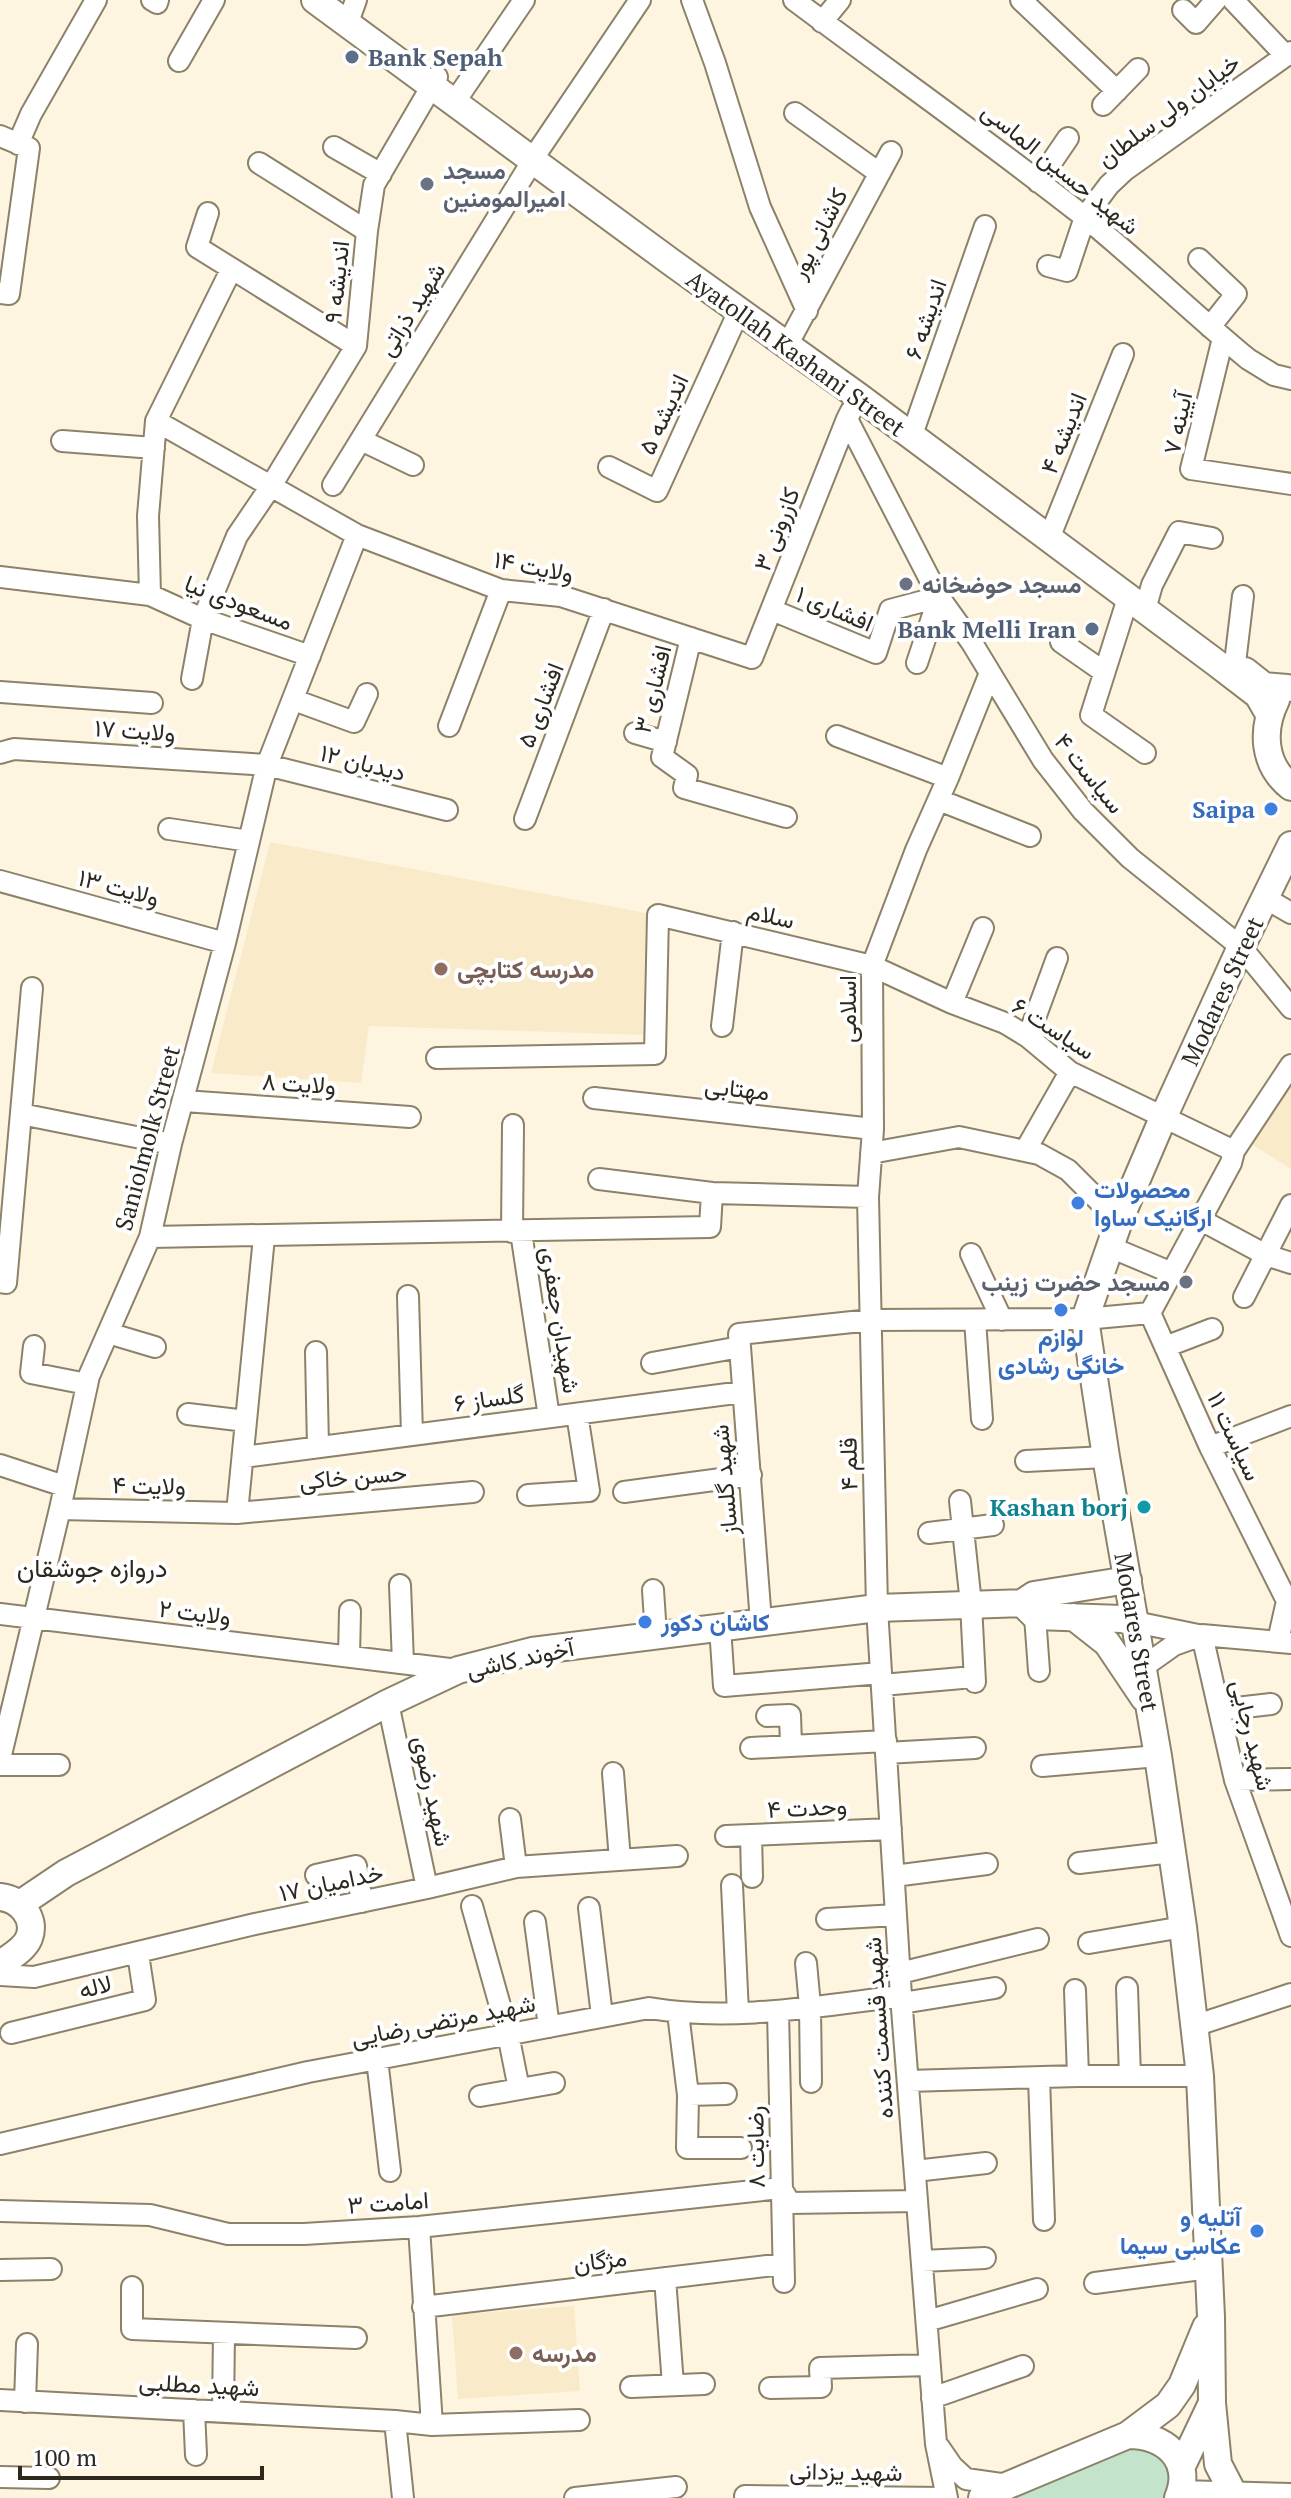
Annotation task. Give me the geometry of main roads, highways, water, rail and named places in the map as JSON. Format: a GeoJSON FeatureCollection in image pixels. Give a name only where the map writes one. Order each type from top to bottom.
{"type":"FeatureCollection","features":[{"type":"Feature","properties":{"kind":"main road","name":"Ayatollah Kashani Street"},"geometry":{"type":"LineString","coordinates":[[315,0],[791,338],[1052,531],[1258,695],[1269,714]]}},
{"type":"Feature","properties":{"kind":"main road","name":"Ayatollah Kashani Street"},"geometry":{"type":"LineString","coordinates":[[346,5],[434,82],[460,94],[535,156],[739,311],[853,408],[1235,663],[1264,686],[1289,687]]}},
{"type":"Feature","properties":{"kind":"main road"},"geometry":{"type":"LineString","coordinates":[[1289,687],[1276,700],[1265,732],[1267,751],[1274,769],[1291,787]]}},
{"type":"Feature","properties":{"kind":"main road","name":"Modares Street"},"geometry":{"type":"LineString","coordinates":[[1234,2495],[1218,2464],[1212,2403],[1200,2076],[1183,1927],[1158,1756],[1085,1319],[1119,1221],[1163,1118],[1291,845]]}},
{"type":"Feature","properties":{"kind":"main road","name":"آخوند کاشی"},"geometry":{"type":"LineString","coordinates":[[1028,1609],[1034,1595],[1128,1580]]}},
{"type":"Feature","properties":{"kind":"main road","name":"آخوند کاشی"},"geometry":{"type":"LineString","coordinates":[[8,1894],[66,1873],[388,1703],[458,1670],[532,1651],[877,1608],[971,1604],[1135,1622]]}},
{"type":"Feature","properties":{"kind":"main road"},"geometry":{"type":"LineString","coordinates":[[1074,1617],[1107,1643],[1150,1708]]}},
{"type":"Feature","properties":{"kind":"main road"},"geometry":{"type":"LineString","coordinates":[[0,1964],[23,1947],[66,1873]]}},
{"type":"Feature","properties":{"kind":"main road"},"geometry":{"type":"LineString","coordinates":[[8,1894],[27,1913],[30,1937]]}},
{"type":"Feature","properties":{"kind":"main road"},"geometry":{"type":"LineString","coordinates":[[982,2498],[1128,2435],[1168,2405],[1182,2385],[1211,2317]]}},
{"type":"Feature","properties":{"kind":"main road"},"geometry":{"type":"LineString","coordinates":[[1180,2487],[1212,2403]]}},
{"type":"Feature","properties":{"kind":"main road"},"geometry":{"type":"LineString","coordinates":[[1128,2435],[1157,2438],[1176,2456],[1180,2487]]}},
{"type":"Feature","properties":{"kind":"main road"},"geometry":{"type":"LineString","coordinates":[[1180,2487],[1234,2495],[1291,2497]]}},
{"type":"Feature","properties":{"kind":"place","name":"Bank Sepah"},"geometry":{"type":"Point","coordinates":[352,57]}},
{"type":"Feature","properties":{"kind":"place","name":"مسجد امیرالمومنین"},"geometry":{"type":"Point","coordinates":[427,184]}},
{"type":"Feature","properties":{"kind":"place","name":"مسجد حوضخانه"},"geometry":{"type":"Point","coordinates":[906,584]}},
{"type":"Feature","properties":{"kind":"place","name":"Bank Melli Iran"},"geometry":{"type":"Point","coordinates":[1092,629]}},
{"type":"Feature","properties":{"kind":"place","name":"Saipa"},"geometry":{"type":"Point","coordinates":[1271,809]}},
{"type":"Feature","properties":{"kind":"place","name":"مدرسه کتابچی"},"geometry":{"type":"Point","coordinates":[441,969]}},
{"type":"Feature","properties":{"kind":"place","name":"محصولات ارگانیک ساوا"},"geometry":{"type":"Point","coordinates":[1078,1203]}},
{"type":"Feature","properties":{"kind":"place","name":"مسجد حضرت زینب"},"geometry":{"type":"Point","coordinates":[1186,1282]}},
{"type":"Feature","properties":{"kind":"place","name":"لوازم خانگی رشادی"},"geometry":{"type":"Point","coordinates":[1061,1310]}},
{"type":"Feature","properties":{"kind":"place","name":"Kashan borj"},"geometry":{"type":"Point","coordinates":[1144,1507]}},
{"type":"Feature","properties":{"kind":"place","name":"کاشان دکور"},"geometry":{"type":"Point","coordinates":[645,1622]}},
{"type":"Feature","properties":{"kind":"place","name":"آتلیه و عکاسی سیما"},"geometry":{"type":"Point","coordinates":[1257,2231]}},
{"type":"Feature","properties":{"kind":"place","name":"مدرسه"},"geometry":{"type":"Point","coordinates":[516,2353]}},
{"type":"Feature","properties":{"kind":"district","name":"دروازه جوشقان"},"geometry":{"type":"Point","coordinates":[92,1567]}}]}
